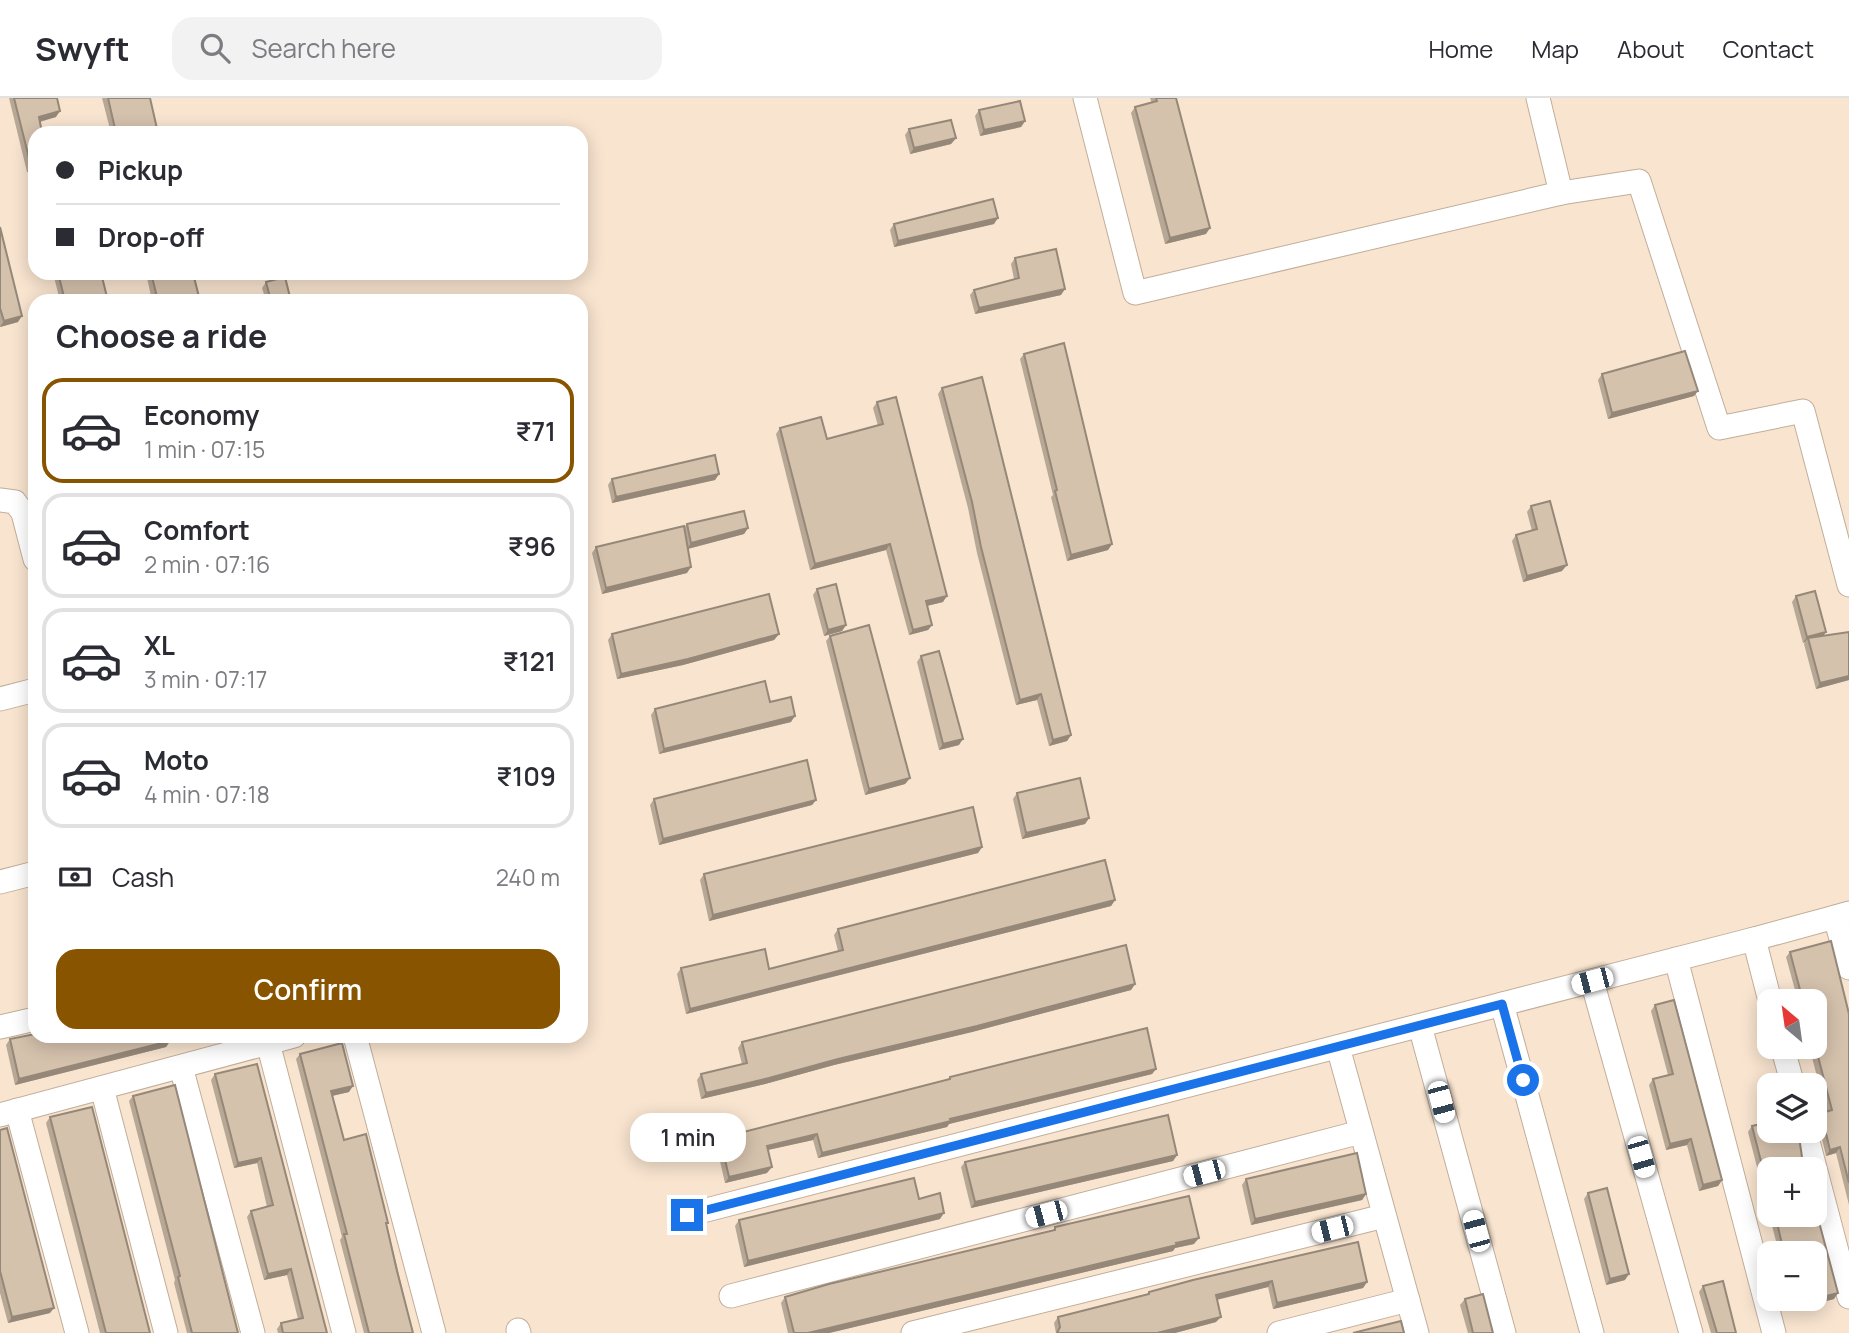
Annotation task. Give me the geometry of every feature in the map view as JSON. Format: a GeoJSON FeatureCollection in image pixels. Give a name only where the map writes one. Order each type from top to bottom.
{"type":"FeatureCollection","features":[{"type":"Feature","properties":{"kind":"street"},"geometry":{"type":"LineString","coordinates":[[1085,98],[1135,293],[1561,193],[1639,181],[1719,428],[1803,411],[1849,585]]}},
{"type":"Feature","properties":{"kind":"street"},"geometry":{"type":"LineString","coordinates":[[1538,98],[1561,193]]}},
{"type":"Feature","properties":{"kind":"street"},"geometry":{"type":"LineString","coordinates":[[0,500],[15,502],[23,513],[28,532]]}},
{"type":"Feature","properties":{"kind":"street"},"geometry":{"type":"LineString","coordinates":[[0,699],[28,693]]}},
{"type":"Feature","properties":{"kind":"street"},"geometry":{"type":"LineString","coordinates":[[0,882],[28,875]]}},
{"type":"Feature","properties":{"kind":"street"},"geometry":{"type":"LineString","coordinates":[[687,1215],[1842,915],[1849,968]]}},
{"type":"Feature","properties":{"kind":"street"},"geometry":{"type":"LineString","coordinates":[[1754,939],[1767,989]]}},
{"type":"Feature","properties":{"kind":"street"},"geometry":{"type":"LineString","coordinates":[[1676,959],[1773,1333]]}},
{"type":"Feature","properties":{"kind":"street"},"geometry":{"type":"LineString","coordinates":[[1592,981],[1690,1333]]}},
{"type":"Feature","properties":{"kind":"street"},"geometry":{"type":"LineString","coordinates":[[1502,1004],[1592,1333]]}},
{"type":"Feature","properties":{"kind":"street"},"geometry":{"type":"LineString","coordinates":[[0,1027],[28,1020]]}},
{"type":"Feature","properties":{"kind":"street"},"geometry":{"type":"LineString","coordinates":[[1420,1026],[1504,1333]]}},
{"type":"Feature","properties":{"kind":"street"},"geometry":{"type":"LineString","coordinates":[[77,1333],[9,1113],[268,1043],[344,1333]]}},
{"type":"Feature","properties":{"kind":"street"},"geometry":{"type":"LineString","coordinates":[[357,1043],[434,1333]]}},
{"type":"Feature","properties":{"kind":"street"},"geometry":{"type":"LineString","coordinates":[[1338,1047],[1416,1333]]}},
{"type":"Feature","properties":{"kind":"street"},"geometry":{"type":"LineString","coordinates":[[181,1067],[253,1333]]}},
{"type":"Feature","properties":{"kind":"street"},"geometry":{"type":"LineString","coordinates":[[102,1088],[166,1333]]}},
{"type":"Feature","properties":{"kind":"street"},"geometry":{"type":"LineString","coordinates":[[731,1296],[1361,1132]]}},
{"type":"Feature","properties":{"kind":"street"},"geometry":{"type":"LineString","coordinates":[[1808,1143],[1849,1297]]}},
{"type":"Feature","properties":{"kind":"street"},"geometry":{"type":"LineString","coordinates":[[913,1333],[1384,1216]]}},
{"type":"Feature","properties":{"kind":"street"},"geometry":{"type":"LineString","coordinates":[[1279,1333],[1408,1300]]}},
{"type":"Feature","properties":{"kind":"building"},"geometry":{"type":"Polygon","coordinates":[[[14,98],[57,98],[60,111],[39,117],[41,126],[28,126],[28,154],[14,98]]]}},
{"type":"Feature","properties":{"kind":"building"},"geometry":{"type":"Polygon","coordinates":[[[108,98],[150,98],[156,126],[114,126],[108,98]]]}},
{"type":"Feature","properties":{"kind":"building"},"geometry":{"type":"Polygon","coordinates":[[[1156,98],[1176,98],[1210,228],[1170,238],[1135,107],[1157,101],[1156,98]]]}},
{"type":"Feature","properties":{"kind":"building"},"geometry":{"type":"Polygon","coordinates":[[[1020,101],[1025,121],[984,130],[979,110],[1020,101]]]}},
{"type":"Feature","properties":{"kind":"building"},"geometry":{"type":"Polygon","coordinates":[[[951,120],[956,138],[914,148],[909,129],[951,120]]]}},
{"type":"Feature","properties":{"kind":"building"},"geometry":{"type":"Polygon","coordinates":[[[993,199],[998,218],[898,241],[894,224],[993,199]]]}},
{"type":"Feature","properties":{"kind":"building"},"geometry":{"type":"Polygon","coordinates":[[[0,227],[22,316],[4,321],[0,308],[0,227]]]}},
{"type":"Feature","properties":{"kind":"building"},"geometry":{"type":"Polygon","coordinates":[[[1056,249],[1065,289],[979,308],[974,290],[1019,278],[1015,258],[1056,249]]]}},
{"type":"Feature","properties":{"kind":"building"},"geometry":{"type":"Polygon","coordinates":[[[60,280],[103,280],[106,294],[63,294],[60,280]]]}},
{"type":"Feature","properties":{"kind":"building"},"geometry":{"type":"Polygon","coordinates":[[[153,280],[195,280],[198,294],[156,294],[153,280]]]}},
{"type":"Feature","properties":{"kind":"building"},"geometry":{"type":"Polygon","coordinates":[[[286,280],[289,294],[269,294],[266,282],[286,280]]]}},
{"type":"Feature","properties":{"kind":"building"},"geometry":{"type":"Polygon","coordinates":[[[1064,343],[1112,544],[1071,555],[1024,354],[1064,343]]]}},
{"type":"Feature","properties":{"kind":"building"},"geometry":{"type":"Polygon","coordinates":[[[1685,351],[1698,391],[1612,413],[1602,374],[1685,351]]]}},
{"type":"Feature","properties":{"kind":"building"},"geometry":{"type":"Polygon","coordinates":[[[982,377],[1071,735],[1053,740],[1041,694],[1020,700],[942,388],[982,377]]]}},
{"type":"Feature","properties":{"kind":"building"},"geometry":{"type":"Polygon","coordinates":[[[896,397],[947,596],[926,601],[932,625],[913,630],[890,544],[815,564],[780,428],[821,417],[827,439],[883,424],[877,402],[896,397]]]}},
{"type":"Feature","properties":{"kind":"building"},"geometry":{"type":"Polygon","coordinates":[[[715,455],[719,474],[616,497],[612,479],[715,455]]]}},
{"type":"Feature","properties":{"kind":"building"},"geometry":{"type":"Polygon","coordinates":[[[1550,501],[1567,565],[1527,576],[1516,535],[1537,529],[1531,506],[1550,501]]]}},
{"type":"Feature","properties":{"kind":"building"},"geometry":{"type":"Polygon","coordinates":[[[744,511],[748,528],[691,543],[687,524],[744,511]]]}},
{"type":"Feature","properties":{"kind":"building"},"geometry":{"type":"Polygon","coordinates":[[[684,526],[691,567],[606,588],[596,547],[684,526]]]}},
{"type":"Feature","properties":{"kind":"building"},"geometry":{"type":"Polygon","coordinates":[[[836,584],[846,625],[828,630],[817,589],[836,584]]]}},
{"type":"Feature","properties":{"kind":"building"},"geometry":{"type":"Polygon","coordinates":[[[1815,591],[1826,632],[1807,637],[1796,596],[1815,591]]]}},
{"type":"Feature","properties":{"kind":"building"},"geometry":{"type":"Polygon","coordinates":[[[769,594],[779,634],[621,674],[612,634],[769,594]]]}},
{"type":"Feature","properties":{"kind":"building"},"geometry":{"type":"Polygon","coordinates":[[[869,625],[910,778],[869,789],[830,636],[869,625]]]}},
{"type":"Feature","properties":{"kind":"building"},"geometry":{"type":"Polygon","coordinates":[[[1849,632],[1849,676],[1820,683],[1808,638],[1849,632]]]}},
{"type":"Feature","properties":{"kind":"building"},"geometry":{"type":"Polygon","coordinates":[[[939,651],[963,739],[943,744],[921,656],[939,651]]]}},
{"type":"Feature","properties":{"kind":"building"},"geometry":{"type":"Polygon","coordinates":[[[765,681],[770,702],[791,697],[795,716],[664,749],[655,709],[765,681]]]}},
{"type":"Feature","properties":{"kind":"building"},"geometry":{"type":"Polygon","coordinates":[[[807,760],[816,800],[663,839],[654,799],[807,760]]]}},
{"type":"Feature","properties":{"kind":"building"},"geometry":{"type":"Polygon","coordinates":[[[1080,778],[1089,818],[1026,833],[1017,793],[1080,778]]]}},
{"type":"Feature","properties":{"kind":"building"},"geometry":{"type":"Polygon","coordinates":[[[973,807],[982,847],[713,915],[704,874],[973,807]]]}},
{"type":"Feature","properties":{"kind":"building"},"geometry":{"type":"Polygon","coordinates":[[[1105,860],[1115,900],[690,1009],[681,968],[765,949],[769,969],[843,950],[838,929],[1105,860]]]}},
{"type":"Feature","properties":{"kind":"building"},"geometry":{"type":"Polygon","coordinates":[[[1831,941],[1849,1014],[1849,1183],[1840,1147],[1830,1150],[1827,1138],[1827,1111],[1832,1110],[1827,1091],[1827,1073],[1822,1073],[1819,1059],[1827,1059],[1827,989],[1800,989],[1790,952],[1831,941]]]}},
{"type":"Feature","properties":{"kind":"building"},"geometry":{"type":"Polygon","coordinates":[[[1126,945],[1135,984],[706,1093],[701,1074],[747,1063],[742,1042],[1126,945]]]}},
{"type":"Feature","properties":{"kind":"building"},"geometry":{"type":"Polygon","coordinates":[[[1674,1000],[1722,1180],[1703,1185],[1691,1139],[1670,1144],[1653,1079],[1673,1074],[1655,1005],[1674,1000]]]}},
{"type":"Feature","properties":{"kind":"building"},"geometry":{"type":"Polygon","coordinates":[[[1147,1028],[1156,1069],[822,1153],[817,1134],[767,1146],[772,1167],[729,1177],[720,1138],[1147,1028]]]}},
{"type":"Feature","properties":{"kind":"building"},"geometry":{"type":"Polygon","coordinates":[[[28,1035],[28,1043],[162,1043],[19,1079],[10,1039],[28,1035]]]}},
{"type":"Feature","properties":{"kind":"building"},"geometry":{"type":"Polygon","coordinates":[[[342,1043],[353,1086],[331,1091],[344,1140],[366,1134],[413,1333],[369,1333],[344,1234],[347,1234],[300,1054],[342,1043]]]}},
{"type":"Feature","properties":{"kind":"building"},"geometry":{"type":"Polygon","coordinates":[[[257,1064],[327,1333],[283,1333],[281,1323],[303,1318],[291,1269],[268,1274],[251,1211],[273,1205],[261,1158],[238,1163],[215,1074],[257,1064]]]}},
{"type":"Feature","properties":{"kind":"building"},"geometry":{"type":"Polygon","coordinates":[[[175,1085],[238,1333],[192,1333],[178,1277],[180,1276],[133,1096],[175,1085]]]}},
{"type":"Feature","properties":{"kind":"building"},"geometry":{"type":"Polygon","coordinates":[[[92,1107],[150,1333],[106,1333],[50,1117],[92,1107]]]}},
{"type":"Feature","properties":{"kind":"building"},"geometry":{"type":"Polygon","coordinates":[[[1168,1115],[1177,1155],[975,1202],[965,1162],[1168,1115]]]}},
{"type":"Feature","properties":{"kind":"building"},"geometry":{"type":"Polygon","coordinates":[[[1757,1125],[1757,1143],[1800,1143],[1802,1157],[1760,1157],[1752,1126],[1757,1125]]]}},
{"type":"Feature","properties":{"kind":"building"},"geometry":{"type":"Polygon","coordinates":[[[7,1128],[54,1308],[12,1317],[0,1271],[0,1130],[7,1128]]]}},
{"type":"Feature","properties":{"kind":"building"},"geometry":{"type":"Polygon","coordinates":[[[1357,1153],[1366,1194],[1255,1219],[1246,1179],[1357,1153]]]}},
{"type":"Feature","properties":{"kind":"building"},"geometry":{"type":"Polygon","coordinates":[[[914,1178],[919,1199],[940,1193],[944,1213],[748,1261],[739,1220],[914,1178]]]}},
{"type":"Feature","properties":{"kind":"building"},"geometry":{"type":"Polygon","coordinates":[[[1607,1188],[1629,1274],[1610,1279],[1588,1193],[1607,1188]]]}},
{"type":"Feature","properties":{"kind":"building"},"geometry":{"type":"Polygon","coordinates":[[[1189,1196],[1199,1238],[808,1333],[794,1333],[785,1297],[1055,1230],[1055,1227],[1189,1196]]]}},
{"type":"Feature","properties":{"kind":"building"},"geometry":{"type":"Polygon","coordinates":[[[1778,1227],[1820,1227],[1824,1241],[1781,1241],[1778,1227]]]}},
{"type":"Feature","properties":{"kind":"building"},"geometry":{"type":"Polygon","coordinates":[[[1358,1242],[1367,1282],[1277,1303],[1272,1281],[1216,1295],[1221,1317],[1157,1333],[1057,1333],[1060,1327],[1058,1317],[1193,1280],[1358,1242]]]}},
{"type":"Feature","properties":{"kind":"building"},"geometry":{"type":"Polygon","coordinates":[[[1827,1252],[1838,1293],[1827,1296],[1827,1252]]]}},
{"type":"Feature","properties":{"kind":"building"},"geometry":{"type":"Polygon","coordinates":[[[1723,1281],[1736,1333],[1717,1333],[1703,1286],[1723,1281]]]}},
{"type":"Feature","properties":{"kind":"building"},"geometry":{"type":"Polygon","coordinates":[[[1483,1294],[1493,1333],[1473,1333],[1465,1299],[1483,1294]]]}},
{"type":"Feature","properties":{"kind":"building"},"geometry":{"type":"Polygon","coordinates":[[[1401,1321],[1404,1333],[1353,1333],[1401,1321]]]}},
{"type":"Feature","properties":{"kind":"route"},"geometry":{"type":"LineString","coordinates":[[687,1215],[1502,1004],[1523,1080]]}}]}
